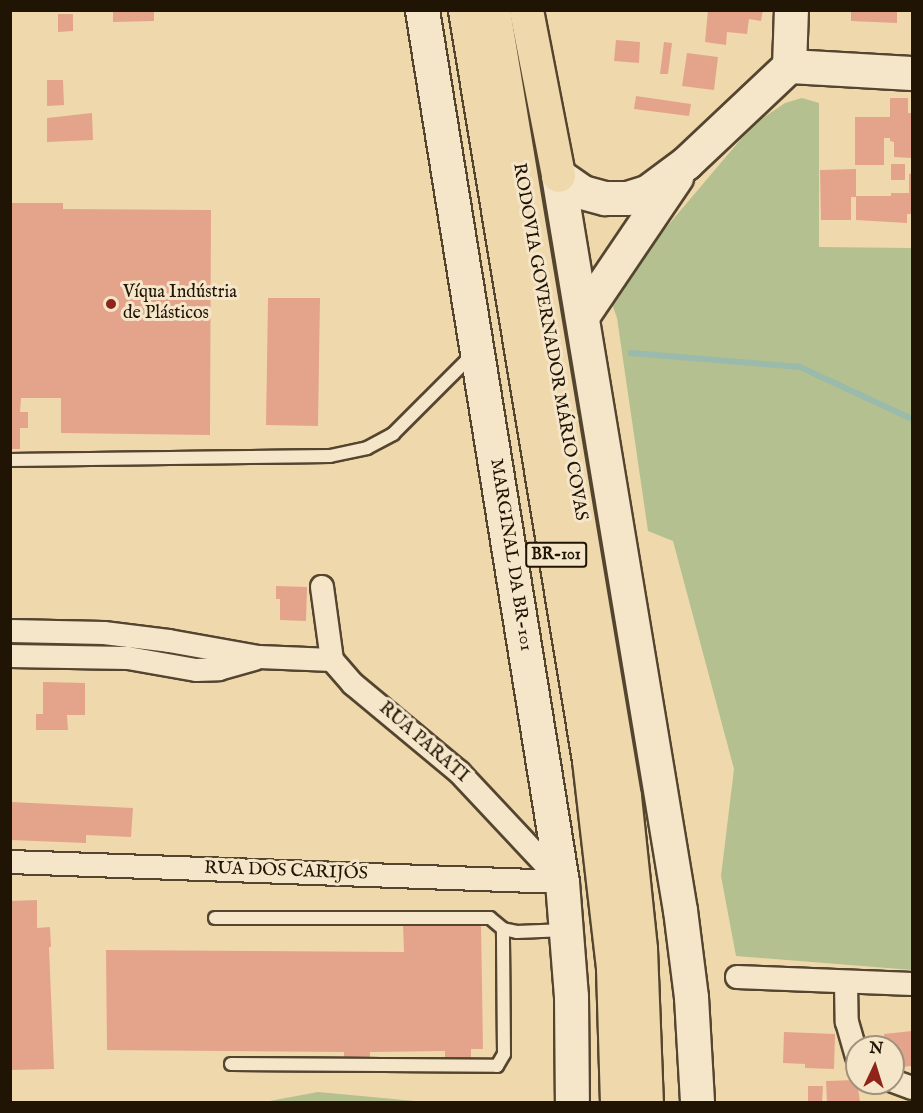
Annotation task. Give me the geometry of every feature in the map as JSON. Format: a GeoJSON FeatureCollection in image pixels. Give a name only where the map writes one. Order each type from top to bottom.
{"type":"FeatureCollection","features":[{"type":"Feature","properties":{"kind":"highway","name":"RODOVIA GOVERNADOR MÁRIO COVAS"},"geometry":{"type":"LineString","coordinates":[[465,10],[588,760],[613,968],[617,1102]]}},
{"type":"Feature","properties":{"kind":"highway","name":"RODOVIA GOVERNADOR MÁRIO COVAS"},"geometry":{"type":"LineString","coordinates":[[493,10],[624,796],[640,949],[646,1102]]}},
{"type":"Feature","properties":{"kind":"highway"},"geometry":{"type":"LineString","coordinates":[[526,10],[558,175]]}},
{"type":"Feature","properties":{"kind":"main road","name":"MARGINAL DA BR-101"},"geometry":{"type":"LineString","coordinates":[[422,10],[562,882],[567,930],[572,1102]]}},
{"type":"Feature","properties":{"kind":"main road"},"geometry":{"type":"LineString","coordinates":[[558,175],[582,192],[605,198],[627,198],[646,192],[686,164],[789,66],[790,10]]}},
{"type":"Feature","properties":{"kind":"main road"},"geometry":{"type":"LineString","coordinates":[[789,66],[912,73]]}},
{"type":"Feature","properties":{"kind":"main road"},"geometry":{"type":"LineString","coordinates":[[582,316],[686,164]]}},
{"type":"Feature","properties":{"kind":"main road"},"geometry":{"type":"LineString","coordinates":[[558,175],[681,910],[692,1007],[697,1102]]}},
{"type":"Feature","properties":{"kind":"street"},"geometry":{"type":"LineString","coordinates":[[10,630],[133,636],[259,657],[332,660],[322,587]]}},
{"type":"Feature","properties":{"kind":"street"},"geometry":{"type":"LineString","coordinates":[[10,656],[128,658],[196,670],[219,669],[259,657]]}},
{"type":"Feature","properties":{"kind":"street","name":"RUA PARATI"},"geometry":{"type":"LineString","coordinates":[[332,660],[353,684],[459,772],[562,882]]}},
{"type":"Feature","properties":{"kind":"street","name":"RUA DOS CARIJÓS"},"geometry":{"type":"LineString","coordinates":[[10,862],[562,882]]}},
{"type":"Feature","properties":{"kind":"street"},"geometry":{"type":"LineString","coordinates":[[737,977],[912,984]]}},
{"type":"Feature","properties":{"kind":"street"},"geometry":{"type":"LineString","coordinates":[[846,983],[847,1022],[851,1035]]}},
{"type":"Feature","properties":{"kind":"lane"},"geometry":{"type":"LineString","coordinates":[[10,460],[318,456],[367,448],[393,434],[477,350]]}},
{"type":"Feature","properties":{"kind":"lane"},"geometry":{"type":"LineString","coordinates":[[215,918],[490,918],[503,929],[517,932],[567,930]]}},
{"type":"Feature","properties":{"kind":"lane"},"geometry":{"type":"LineString","coordinates":[[231,1064],[497,1066],[504,1054],[503,929]]}},
{"type":"Feature","properties":{"kind":"green space"},"geometry":{"type":"Polygon","coordinates":[[[802,98],[819,103],[819,247],[912,248],[912,970],[736,956],[721,876],[734,769],[673,541],[648,531],[617,318],[612,304],[647,250],[741,139],[763,118],[785,103],[802,98]]]}},
{"type":"Feature","properties":{"kind":"green space"},"geometry":{"type":"Polygon","coordinates":[[[318,1092],[426,1102],[264,1102],[318,1092]]]}},
{"type":"Feature","properties":{"kind":"building"},"geometry":{"type":"Polygon","coordinates":[[[113,10],[154,10],[154,21],[113,22],[113,10]]]}},
{"type":"Feature","properties":{"kind":"building"},"geometry":{"type":"Polygon","coordinates":[[[708,10],[763,10],[761,21],[749,19],[747,34],[727,32],[726,45],[705,42],[708,10]]]}},
{"type":"Feature","properties":{"kind":"building"},"geometry":{"type":"Polygon","coordinates":[[[851,10],[897,10],[897,23],[851,21],[851,10]]]}},
{"type":"Feature","properties":{"kind":"building"},"geometry":{"type":"Polygon","coordinates":[[[58,14],[73,14],[73,31],[58,32],[58,14]]]}},
{"type":"Feature","properties":{"kind":"building"},"geometry":{"type":"Polygon","coordinates":[[[616,40],[640,42],[639,63],[614,61],[616,40]]]}},
{"type":"Feature","properties":{"kind":"building"},"geometry":{"type":"Polygon","coordinates":[[[664,42],[672,43],[668,74],[660,74],[664,42]]]}},
{"type":"Feature","properties":{"kind":"building"},"geometry":{"type":"Polygon","coordinates":[[[687,53],[718,57],[714,90],[682,86],[687,53]]]}},
{"type":"Feature","properties":{"kind":"building"},"geometry":{"type":"Polygon","coordinates":[[[47,80],[63,80],[64,105],[47,106],[47,80]]]}},
{"type":"Feature","properties":{"kind":"building"},"geometry":{"type":"Polygon","coordinates":[[[636,96],[691,104],[689,116],[634,109],[636,96]]]}},
{"type":"Feature","properties":{"kind":"building"},"geometry":{"type":"Polygon","coordinates":[[[890,98],[908,98],[908,113],[912,113],[912,158],[894,157],[894,142],[890,141],[890,138],[884,138],[884,165],[855,165],[855,117],[890,117],[890,98]]]}},
{"type":"Feature","properties":{"kind":"building"},"geometry":{"type":"Polygon","coordinates":[[[92,113],[93,140],[47,142],[47,118],[92,113]]]}},
{"type":"Feature","properties":{"kind":"building"},"geometry":{"type":"Polygon","coordinates":[[[891,164],[905,164],[905,180],[891,180],[891,164]]]}},
{"type":"Feature","properties":{"kind":"building"},"geometry":{"type":"Polygon","coordinates":[[[856,169],[856,197],[851,197],[851,220],[821,220],[820,170],[856,169]]]}},
{"type":"Feature","properties":{"kind":"building"},"geometry":{"type":"Polygon","coordinates":[[[912,173],[912,214],[907,214],[907,223],[856,220],[856,196],[891,196],[891,193],[909,193],[909,174],[912,173]]]}},
{"type":"Feature","properties":{"kind":"building","name":"Víqua Indústria de Plásticos"},"geometry":{"type":"Polygon","coordinates":[[[10,203],[63,203],[63,209],[211,210],[210,435],[61,433],[61,398],[21,398],[20,412],[28,412],[28,428],[20,428],[20,449],[10,449],[10,203]]]}},
{"type":"Feature","properties":{"kind":"building"},"geometry":{"type":"Polygon","coordinates":[[[268,298],[320,298],[318,426],[266,425],[268,298]]]}},
{"type":"Feature","properties":{"kind":"building"},"geometry":{"type":"Polygon","coordinates":[[[276,586],[307,587],[306,621],[280,620],[280,599],[276,599],[276,586]]]}},
{"type":"Feature","properties":{"kind":"building"},"geometry":{"type":"Polygon","coordinates":[[[43,682],[85,683],[85,715],[67,715],[68,730],[36,730],[36,714],[43,714],[43,682]]]}},
{"type":"Feature","properties":{"kind":"building"},"geometry":{"type":"Polygon","coordinates":[[[11,802],[133,808],[131,837],[86,835],[86,843],[10,840],[11,802]]]}},
{"type":"Feature","properties":{"kind":"building"},"geometry":{"type":"Polygon","coordinates":[[[37,900],[37,928],[50,927],[54,1069],[10,1070],[10,901],[37,900]]]}},
{"type":"Feature","properties":{"kind":"building"},"geometry":{"type":"Polygon","coordinates":[[[481,923],[483,1049],[471,1049],[471,1060],[445,1060],[445,1051],[370,1052],[370,1060],[344,1061],[344,1052],[107,1050],[106,950],[404,952],[403,924],[481,923]]]}},
{"type":"Feature","properties":{"kind":"building"},"geometry":{"type":"Polygon","coordinates":[[[912,1031],[911,1066],[905,1067],[905,1035],[884,1034],[912,1031]]]}},
{"type":"Feature","properties":{"kind":"building"},"geometry":{"type":"Polygon","coordinates":[[[784,1032],[835,1034],[834,1069],[805,1068],[805,1064],[783,1063],[784,1032]]]}},
{"type":"Feature","properties":{"kind":"building"},"geometry":{"type":"Polygon","coordinates":[[[845,1080],[845,1095],[859,1095],[860,1102],[827,1102],[826,1081],[845,1080]]]}},
{"type":"Feature","properties":{"kind":"building"},"geometry":{"type":"Polygon","coordinates":[[[808,1086],[823,1086],[822,1102],[808,1102],[808,1086]]]}},
{"type":"Feature","properties":{"kind":"waterway"},"geometry":{"type":"LineString","coordinates":[[631,353],[800,367],[912,419]]}},
{"type":"Feature","properties":{"kind":"place","name":"Víqua Indústria de Plásticos"},"geometry":{"type":"Point","coordinates":[111,304]}}]}
